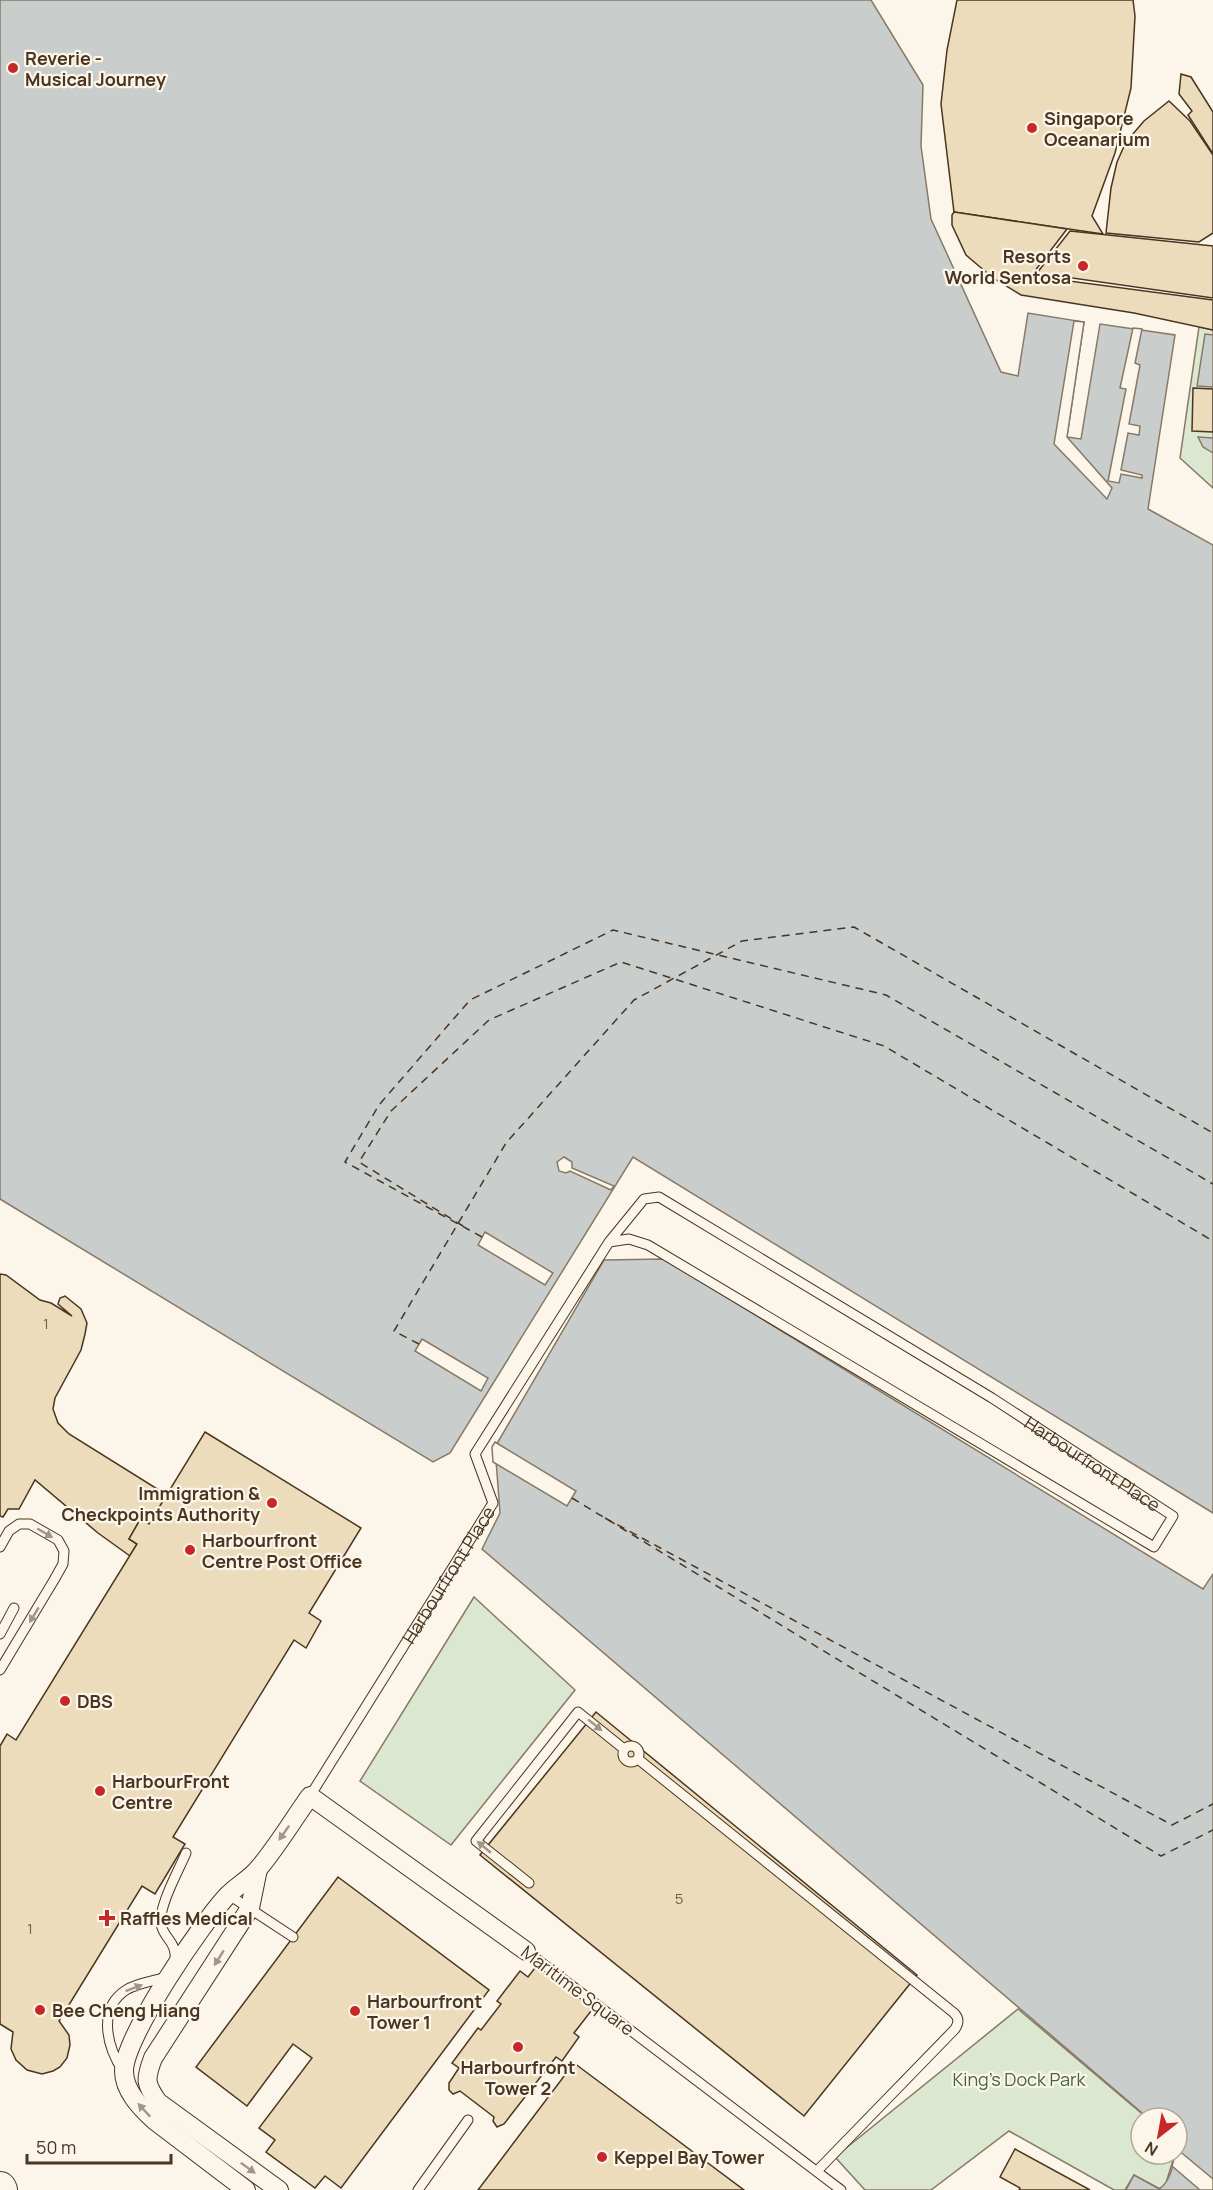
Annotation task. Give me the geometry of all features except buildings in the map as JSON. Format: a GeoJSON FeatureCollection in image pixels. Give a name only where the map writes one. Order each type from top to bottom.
{"type":"FeatureCollection","features":[{"type":"Feature","properties":{"kind":"street","name":"Harbourfront Place"},"geometry":{"type":"LineString","coordinates":[[124,2073],[129,2048],[172,1973],[228,1894],[258,1869],[310,1796]]}},
{"type":"Feature","properties":{"kind":"street","name":"Maritime Square"},"geometry":{"type":"LineString","coordinates":[[310,1796],[526,1951]]}},
{"type":"Feature","properties":{"kind":"street","name":"Harbourfront Place"},"geometry":{"type":"LineString","coordinates":[[258,1869],[250,1908],[153,2058],[147,2074],[147,2087],[158,2102],[279,2190]]}},
{"type":"Feature","properties":{"kind":"street"},"geometry":{"type":"LineString","coordinates":[[124,2073],[129,2092],[141,2108],[246,2190]]}},
{"type":"Feature","properties":{"kind":"lane","name":"Harbourfront Place"},"geometry":{"type":"LineString","coordinates":[[310,1796],[493,1503],[475,1454],[609,1242],[644,1199],[659,1197],[992,1398],[1173,1516],[1154,1547],[648,1245],[629,1239],[609,1242]]}},
{"type":"Feature","properties":{"kind":"lane"},"geometry":{"type":"LineString","coordinates":[[0,1548],[9,1531],[20,1524],[30,1524],[58,1540],[64,1551],[63,1564],[0,1670]]}},
{"type":"Feature","properties":{"kind":"lane"},"geometry":{"type":"LineString","coordinates":[[0,1634],[14,1608]]}},
{"type":"Feature","properties":{"kind":"lane"},"geometry":{"type":"LineString","coordinates":[[529,1883],[476,1841],[578,1712],[624,1749],[636,1748],[639,1751],[638,1759],[944,2005],[958,2019],[955,2029],[817,2171]]}},
{"type":"Feature","properties":{"kind":"lane"},"geometry":{"type":"LineString","coordinates":[[124,2073],[115,2059],[109,2041],[108,2024],[112,2006],[128,1989],[172,1973],[176,1955],[173,1943],[161,1924],[163,1909],[186,1853]]}},
{"type":"Feature","properties":{"kind":"lane"},"geometry":{"type":"LineString","coordinates":[[228,1894],[293,1937]]}},
{"type":"Feature","properties":{"kind":"lane","name":"Maritime Square"},"geometry":{"type":"LineString","coordinates":[[526,1951],[841,2190]]}},
{"type":"Feature","properties":{"kind":"lane"},"geometry":{"type":"LineString","coordinates":[[418,2190],[468,2120]]}},
{"type":"Feature","properties":{"kind":"green space"},"geometry":{"type":"Polygon","coordinates":[[[1199,327],[1213,330],[1213,488],[1180,458],[1199,327]]]}},
{"type":"Feature","properties":{"kind":"green space"},"geometry":{"type":"Polygon","coordinates":[[[474,1597],[575,1690],[451,1845],[360,1781],[474,1597]]]}},
{"type":"Feature","properties":{"kind":"green space","name":"King's Dock Park"},"geometry":{"type":"Polygon","coordinates":[[[1018,2009],[1133,2106],[1129,2106],[1129,2166],[1171,2166],[1165,2186],[1160,2189],[1134,2175],[1125,2190],[1114,2190],[1009,2131],[931,2190],[865,2190],[835,2157],[1018,2009]]]}},
{"type":"Feature","properties":{"kind":"shaded area"},"geometry":{"type":"Polygon","coordinates":[[[0,0],[871,0],[923,85],[921,146],[931,219],[1001,372],[1018,376],[1028,313],[1084,322],[1067,437],[1081,439],[1100,324],[1175,335],[1148,509],[1213,545],[1213,1513],[633,1157],[450,1453],[433,1462],[0,1199],[0,0]]]}},
{"type":"Feature","properties":{"kind":"shaded area"},"geometry":{"type":"Polygon","coordinates":[[[1205,334],[1213,335],[1213,387],[1197,386],[1205,334]]]}},
{"type":"Feature","properties":{"kind":"shaded area"},"geometry":{"type":"Polygon","coordinates":[[[1198,437],[1213,438],[1213,453],[1203,447],[1198,437]]]}},
{"type":"Feature","properties":{"kind":"shaded area"},"geometry":{"type":"Polygon","coordinates":[[[664,1259],[1203,1589],[1213,1574],[1213,2190],[1126,2190],[1134,2175],[1159,2189],[1165,2184],[1173,2166],[1189,2166],[1189,2106],[1134,2106],[482,1549],[500,1513],[495,1447],[604,1260],[664,1259]]]}},
{"type":"Feature","properties":{"kind":"pier"},"geometry":{"type":"Polygon","coordinates":[[[1074,321],[1084,322],[1067,437],[1112,488],[1107,499],[1054,444],[1074,321]]]}},
{"type":"Feature","properties":{"kind":"pier"},"geometry":{"type":"Polygon","coordinates":[[[1133,328],[1142,329],[1135,363],[1140,365],[1129,424],[1140,426],[1139,435],[1128,433],[1121,470],[1142,475],[1142,478],[1121,474],[1119,483],[1108,481],[1126,389],[1120,388],[1133,328]]]}},
{"type":"Feature","properties":{"kind":"pier"},"geometry":{"type":"Polygon","coordinates":[[[564,1157],[572,1162],[572,1168],[614,1186],[611,1190],[570,1171],[566,1173],[559,1171],[557,1162],[564,1157]]]}},
{"type":"Feature","properties":{"kind":"pier"},"geometry":{"type":"Polygon","coordinates":[[[485,1232],[553,1273],[545,1285],[478,1245],[485,1232]]]}},
{"type":"Feature","properties":{"kind":"pier"},"geometry":{"type":"Polygon","coordinates":[[[422,1339],[488,1378],[481,1391],[415,1351],[422,1339]]]}},
{"type":"Feature","properties":{"kind":"pier"},"geometry":{"type":"Polygon","coordinates":[[[495,1442],[576,1491],[567,1506],[493,1462],[492,1447],[495,1442]]]}},
{"type":"Feature","properties":{"kind":"pier"},"geometry":{"type":"Polygon","coordinates":[[[1189,2159],[1213,2179],[1213,2190],[1200,2190],[1172,2166],[1189,2166],[1189,2159]]]}},
{"type":"Feature","properties":{"kind":"ferry route"},"geometry":{"type":"LineString","coordinates":[[419,1344],[394,1331],[506,1143],[634,1000],[742,941],[854,927],[1213,1133]]}},
{"type":"Feature","properties":{"kind":"ferry route"},"geometry":{"type":"LineString","coordinates":[[482,1237],[345,1162],[379,1105],[470,1000],[613,930],[886,995],[1213,1184]]}},
{"type":"Feature","properties":{"kind":"ferry route"},"geometry":{"type":"LineString","coordinates":[[463,1226],[359,1162],[391,1111],[489,1020],[621,962],[884,1046],[1213,1241]]}},
{"type":"Feature","properties":{"kind":"ferry route"},"geometry":{"type":"LineString","coordinates":[[572,1498],[1161,1856],[1213,1830]]}},
{"type":"Feature","properties":{"kind":"ferry route"},"geometry":{"type":"LineString","coordinates":[[605,1518],[1172,1825],[1213,1804]]}},
{"type":"Feature","properties":{"kind":"place","name":"Reverie - Musical Journey"},"geometry":{"type":"Point","coordinates":[13,68]}},
{"type":"Feature","properties":{"kind":"place","name":"Singapore Oceanarium"},"geometry":{"type":"Point","coordinates":[1032,128]}},
{"type":"Feature","properties":{"kind":"place","name":"Resorts World Sentosa"},"geometry":{"type":"Point","coordinates":[1083,266]}},
{"type":"Feature","properties":{"kind":"place","name":"Immigration & Checkpoints Authority"},"geometry":{"type":"Point","coordinates":[272,1503]}},
{"type":"Feature","properties":{"kind":"place","name":"Harbourfront Centre Post Office"},"geometry":{"type":"Point","coordinates":[190,1550]}},
{"type":"Feature","properties":{"kind":"place","name":"DBS"},"geometry":{"type":"Point","coordinates":[65,1701]}},
{"type":"Feature","properties":{"kind":"place","name":"HarbourFront Centre"},"geometry":{"type":"Point","coordinates":[100,1791]}},
{"type":"Feature","properties":{"kind":"place","name":"Raffles Medical"},"geometry":{"type":"Point","coordinates":[107,1918]}},
{"type":"Feature","properties":{"kind":"place","name":"Bee Cheng Hiang"},"geometry":{"type":"Point","coordinates":[40,2010]}},
{"type":"Feature","properties":{"kind":"place","name":"Harbourfront Tower 1"},"geometry":{"type":"Point","coordinates":[355,2011]}},
{"type":"Feature","properties":{"kind":"place","name":"Harbourfront Tower 2"},"geometry":{"type":"Point","coordinates":[518,2047]}},
{"type":"Feature","properties":{"kind":"place","name":"Keppel Bay Tower"},"geometry":{"type":"Point","coordinates":[602,2157]}}]}
